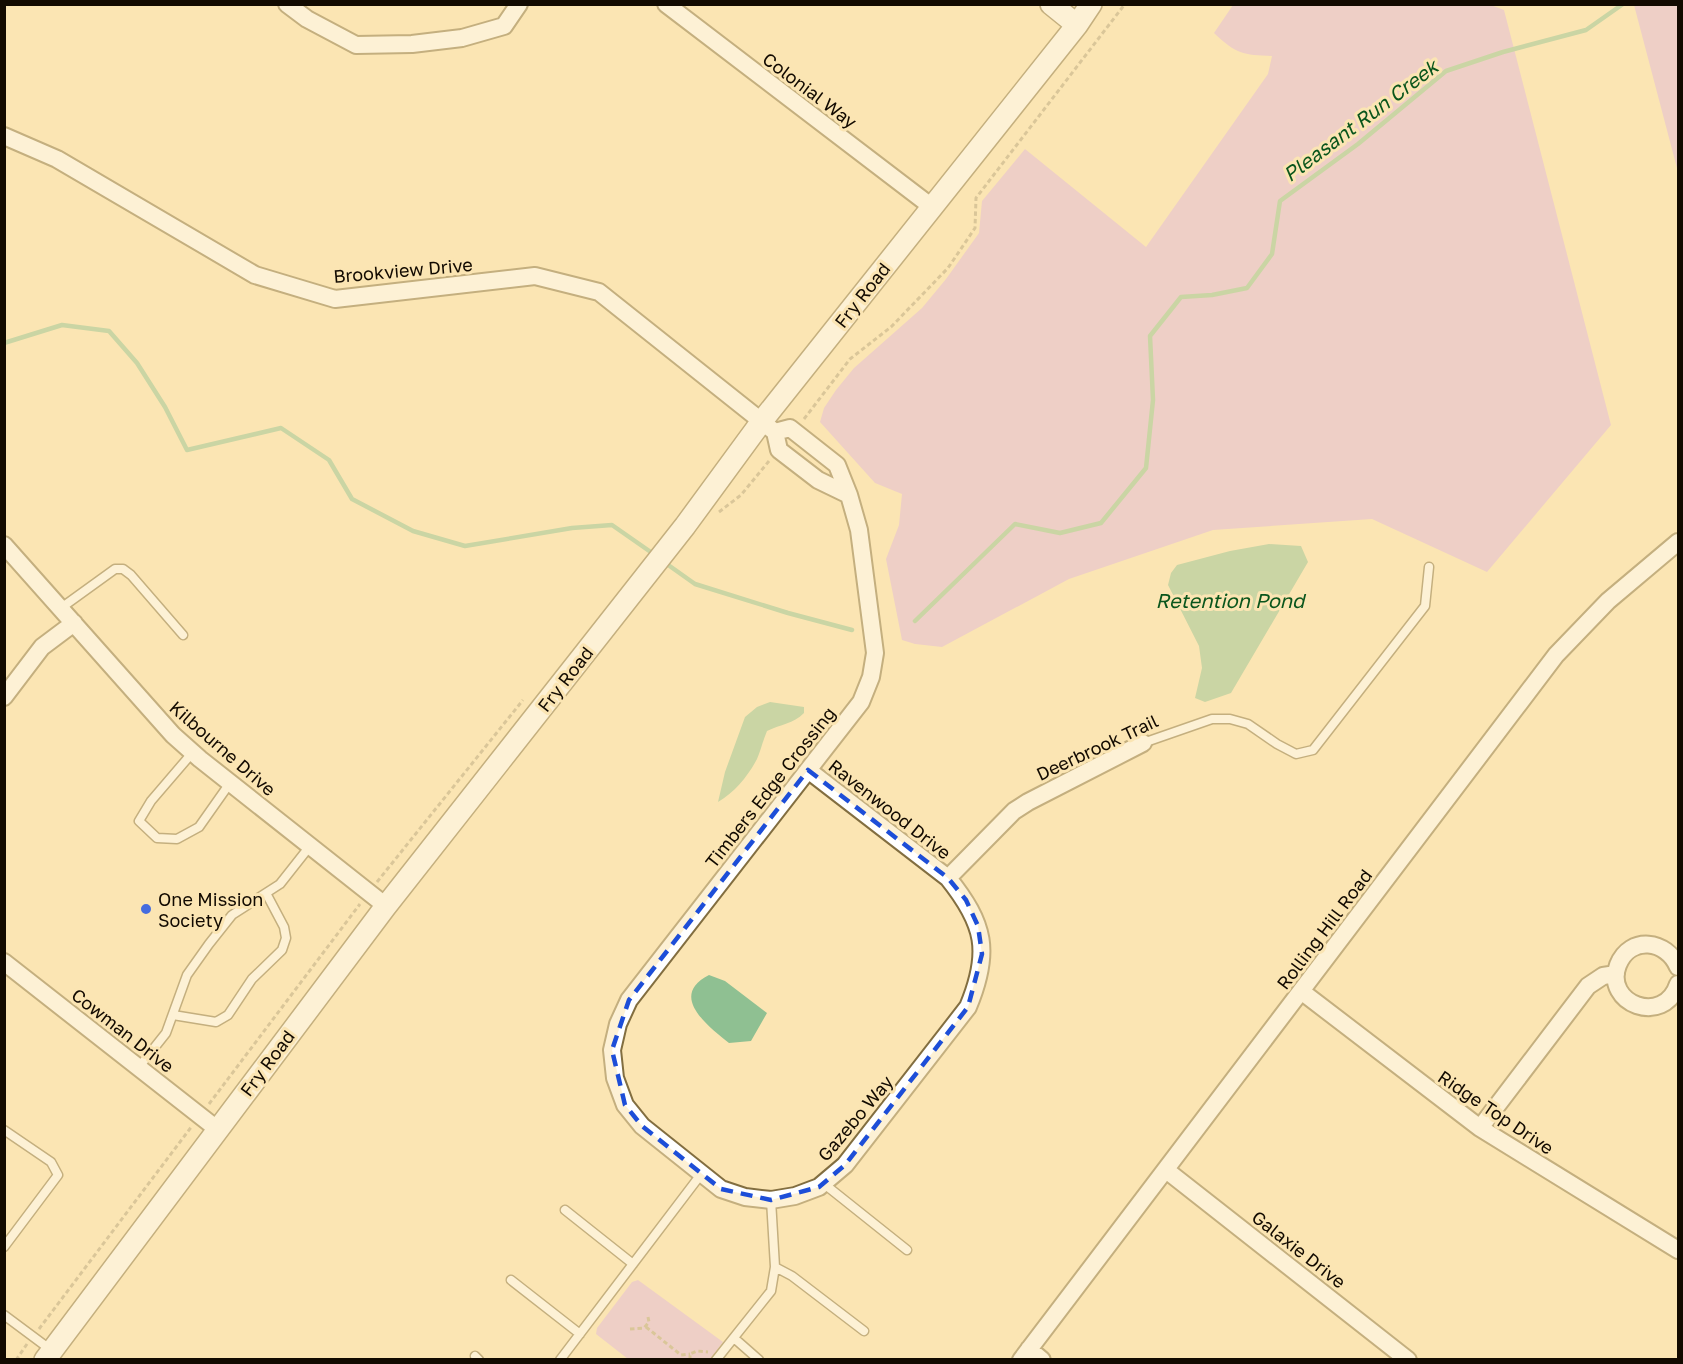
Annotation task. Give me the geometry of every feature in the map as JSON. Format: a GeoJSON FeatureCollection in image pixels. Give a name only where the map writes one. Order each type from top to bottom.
{"type":"FeatureCollection","features":[{"type":"Feature","properties":{"kind":"street"},"geometry":{"type":"LineString","coordinates":[[287,4],[307,19],[356,45],[412,44],[462,38],[504,26],[519,4]]}},
{"type":"Feature","properties":{"kind":"street","name":"Colonial Way"},"geometry":{"type":"LineString","coordinates":[[666,4],[932,207]]}},
{"type":"Feature","properties":{"kind":"street"},"geometry":{"type":"LineString","coordinates":[[1051,4],[1077,25]]}},
{"type":"Feature","properties":{"kind":"street","name":"Fry Road"},"geometry":{"type":"LineString","coordinates":[[48,1355],[209,1122],[386,906],[685,526],[768,426],[932,207],[1077,25],[1091,4]]}},
{"type":"Feature","properties":{"kind":"street","name":"Brookview Drive"},"geometry":{"type":"LineString","coordinates":[[4,136],[57,159],[255,275],[335,298],[535,276],[599,292],[768,426]]}},
{"type":"Feature","properties":{"kind":"street"},"geometry":{"type":"LineString","coordinates":[[794,431],[790,428],[768,426],[779,450],[818,480],[849,495]]}},
{"type":"Feature","properties":{"kind":"street","name":"Timbers Edge Crossing"},"geometry":{"type":"LineString","coordinates":[[615,1078],[612,1050],[618,1024],[629,1000],[861,702],[871,677],[875,653],[859,530],[849,495],[837,465],[794,431]]}},
{"type":"Feature","properties":{"kind":"street","name":"Rolling Hill Road"},"geometry":{"type":"LineString","coordinates":[[1030,1356],[1166,1170],[1556,655],[1608,601],[1678,542]]}},
{"type":"Feature","properties":{"kind":"street","name":"Kilbourne Drive"},"geometry":{"type":"LineString","coordinates":[[4,545],[161,722],[230,783],[386,906]]}},
{"type":"Feature","properties":{"kind":"street"},"geometry":{"type":"LineString","coordinates":[[4,697],[42,647],[74,623]]}},
{"type":"Feature","properties":{"kind":"street","name":"Deerbrook Trail"},"geometry":{"type":"LineString","coordinates":[[948,878],[1028,801],[1143,743]]}},
{"type":"Feature","properties":{"kind":"street","name":"Ravenwood Drive"},"geometry":{"type":"LineString","coordinates":[[808,770],[948,878]]}},
{"type":"Feature","properties":{"kind":"street","name":"Gazebo Way"},"geometry":{"type":"LineString","coordinates":[[615,1078],[625,1105],[642,1126],[721,1189],[745,1197],[771,1200],[795,1196],[824,1183],[845,1165],[968,1007],[978,982],[982,954],[978,926],[966,900],[948,878]]}},
{"type":"Feature","properties":{"kind":"street"},"geometry":{"type":"LineString","coordinates":[[1678,968],[1674,958],[1667,951],[1649,944],[1640,945],[1623,956],[1616,974],[1617,983],[1626,999],[1642,1008],[1660,1006],[1668,1001],[1678,984]]}},
{"type":"Feature","properties":{"kind":"street","name":"Cowman Drive"},"geometry":{"type":"LineString","coordinates":[[4,962],[209,1122]]}},
{"type":"Feature","properties":{"kind":"street"},"geometry":{"type":"LineString","coordinates":[[1480,1128],[1588,986],[1603,976],[1616,974]]}},
{"type":"Feature","properties":{"kind":"street","name":"Ridge Top Drive"},"geometry":{"type":"LineString","coordinates":[[1301,991],[1480,1128],[1678,1250]]}},
{"type":"Feature","properties":{"kind":"street","name":"Galaxie Drive"},"geometry":{"type":"LineString","coordinates":[[1166,1170],[1408,1359]]}},
{"type":"Feature","properties":{"kind":"lane","name":"Deerbrook Trail"},"geometry":{"type":"LineString","coordinates":[[1143,743],[1212,719],[1230,719],[1248,724],[1296,754],[1313,750],[1425,606],[1429,567]]}},
{"type":"Feature","properties":{"kind":"lane"},"geometry":{"type":"LineString","coordinates":[[61,608],[116,569],[123,569],[131,575],[183,635]]}},
{"type":"Feature","properties":{"kind":"lane"},"geometry":{"type":"LineString","coordinates":[[193,752],[151,801],[139,821],[157,838],[177,839],[199,827],[230,783]]}},
{"type":"Feature","properties":{"kind":"lane"},"geometry":{"type":"LineString","coordinates":[[139,1067],[166,1033],[187,975],[209,944],[232,915],[280,884],[310,846]]}},
{"type":"Feature","properties":{"kind":"lane"},"geometry":{"type":"LineString","coordinates":[[173,1015],[216,1022],[228,1015],[252,979],[282,950],[286,938],[284,927],[266,893]]}},
{"type":"Feature","properties":{"kind":"lane"},"geometry":{"type":"LineString","coordinates":[[4,1130],[51,1162],[58,1175],[4,1247]]}},
{"type":"Feature","properties":{"kind":"lane"},"geometry":{"type":"LineString","coordinates":[[560,1359],[702,1173]]}},
{"type":"Feature","properties":{"kind":"lane"},"geometry":{"type":"LineString","coordinates":[[824,1183],[907,1250]]}},
{"type":"Feature","properties":{"kind":"lane"},"geometry":{"type":"LineString","coordinates":[[717,1359],[771,1291],[775,1267],[771,1200]]}},
{"type":"Feature","properties":{"kind":"lane"},"geometry":{"type":"LineString","coordinates":[[565,1210],[633,1264]]}},
{"type":"Feature","properties":{"kind":"lane"},"geometry":{"type":"LineString","coordinates":[[775,1267],[792,1276],[864,1331]]}},
{"type":"Feature","properties":{"kind":"lane"},"geometry":{"type":"LineString","coordinates":[[511,1280],[580,1334]]}},
{"type":"Feature","properties":{"kind":"lane"},"geometry":{"type":"LineString","coordinates":[[4,1315],[33,1337],[48,1355]]}},
{"type":"Feature","properties":{"kind":"lane"},"geometry":{"type":"LineString","coordinates":[[734,1338],[759,1359]]}},
{"type":"Feature","properties":{"kind":"path"},"geometry":{"type":"LineString","coordinates":[[794,431],[850,359],[891,327],[948,268],[975,228],[976,198],[1125,4]]}},
{"type":"Feature","properties":{"kind":"path"},"geometry":{"type":"LineString","coordinates":[[714,515],[741,495],[779,450]]}},
{"type":"Feature","properties":{"kind":"path"},"geometry":{"type":"LineString","coordinates":[[16,1359],[209,1122],[369,893],[526,697]]}},
{"type":"Feature","properties":{"kind":"path"},"geometry":{"type":"LineString","coordinates":[[630,1329],[641,1330],[646,1327],[648,1317]]}},
{"type":"Feature","properties":{"kind":"path"},"geometry":{"type":"LineString","coordinates":[[646,1327],[683,1357],[705,1351],[717,1359]]}},
{"type":"Feature","properties":{"kind":"path"},"geometry":{"type":"LineString","coordinates":[[690,1354],[690,1359]]}},
{"type":"Feature","properties":{"kind":"highlighted area"},"geometry":{"type":"Polygon","coordinates":[[[808,770],[948,878],[966,900],[978,926],[982,954],[968,1007],[845,1165],[819,1187],[771,1200],[721,1189],[642,1126],[625,1105],[612,1050],[629,1000],[808,770]]]}},
{"type":"Feature","properties":{"kind":"shaded area"},"geometry":{"type":"Polygon","coordinates":[[[1488,4],[1504,10],[1611,425],[1487,572],[1372,519],[1213,530],[1069,579],[942,647],[902,640],[886,559],[899,525],[902,494],[875,483],[820,422],[824,408],[854,368],[922,308],[946,279],[979,233],[982,201],[1025,149],[1146,247],[1268,74],[1272,56],[1240,52],[1214,33],[1233,5],[1488,4]]]}},
{"type":"Feature","properties":{"kind":"shaded area"},"geometry":{"type":"Polygon","coordinates":[[[1634,5],[1678,5],[1678,172],[1634,5]]]}},
{"type":"Feature","properties":{"kind":"shaded area"},"geometry":{"type":"Polygon","coordinates":[[[638,1280],[723,1342],[710,1359],[628,1359],[596,1334],[597,1328],[632,1282],[638,1280]]]}},
{"type":"Feature","properties":{"kind":"water","name":"Retention Pond"},"geometry":{"type":"Polygon","coordinates":[[[1269,544],[1301,546],[1308,562],[1231,693],[1205,702],[1195,698],[1202,668],[1199,646],[1168,585],[1171,573],[1177,565],[1230,551],[1269,544]]]}},
{"type":"Feature","properties":{"kind":"water"},"geometry":{"type":"Polygon","coordinates":[[[770,702],[804,707],[804,713],[791,722],[767,731],[750,771],[718,802],[725,772],[745,717],[757,707],[770,702]]]}},
{"type":"Feature","properties":{"kind":"water"},"geometry":{"type":"Polygon","coordinates":[[[709,975],[725,981],[767,1013],[751,1041],[729,1043],[696,1011],[692,1001],[692,992],[697,983],[709,975]]]}},
{"type":"Feature","properties":{"kind":"waterway","name":"Pleasant Run Creek"},"geometry":{"type":"LineString","coordinates":[[915,621],[1015,524],[1060,533],[1101,523],[1146,468],[1153,400],[1150,336],[1181,297],[1212,295],[1247,288],[1272,254],[1280,201],[1358,144],[1446,71],[1503,52],[1586,30],[1623,4]]}},
{"type":"Feature","properties":{"kind":"waterway","name":"Pleasant Run Creek"},"geometry":{"type":"LineString","coordinates":[[4,343],[62,325],[109,331],[137,363],[165,407],[187,450],[281,428],[329,460],[352,499],[413,531],[465,546],[572,528],[612,525],[655,555]]}},
{"type":"Feature","properties":{"kind":"waterway","name":"Pleasant Run Creek"},"geometry":{"type":"LineString","coordinates":[[664,562],[695,584],[852,630]]}},
{"type":"Feature","properties":{"kind":"place","name":"One Mission Society"},"geometry":{"type":"Point","coordinates":[146,909]}}]}
